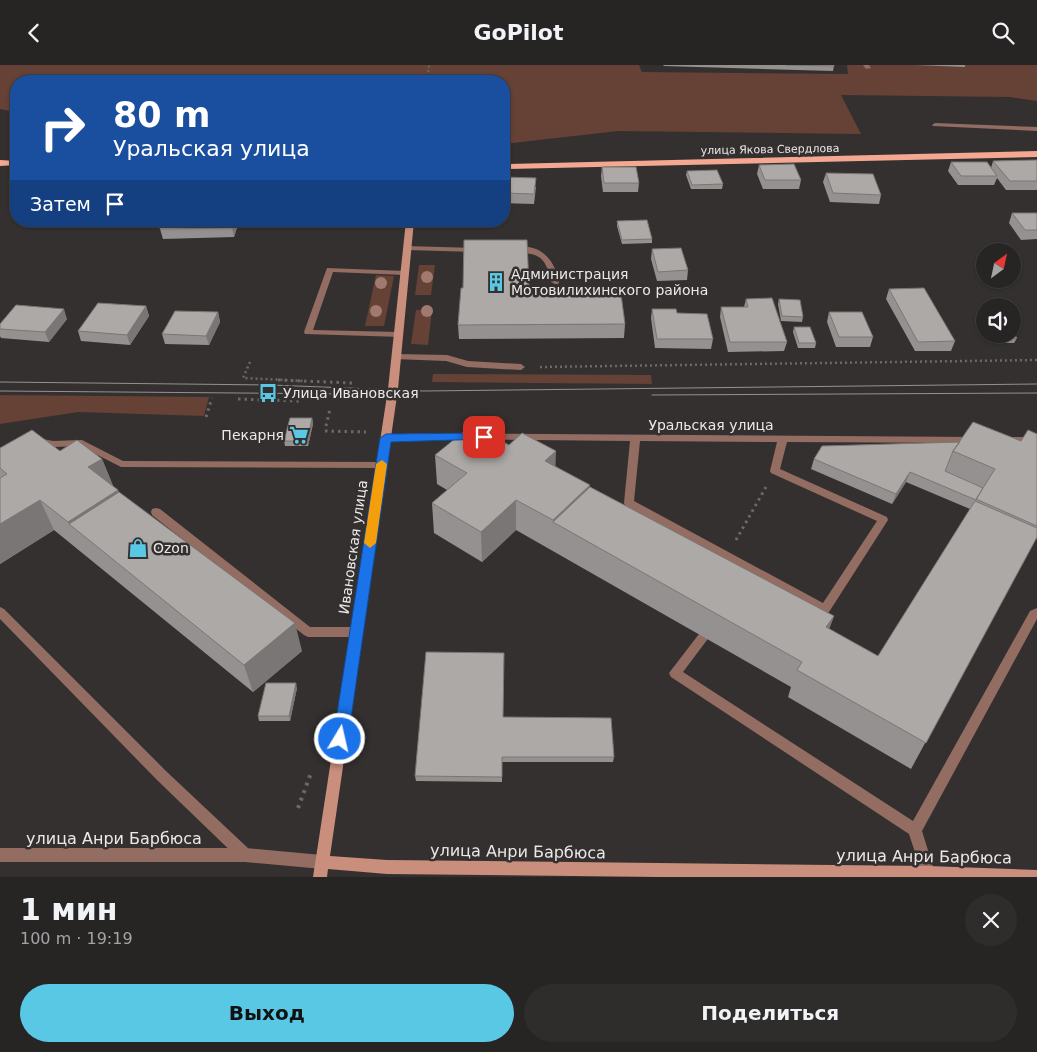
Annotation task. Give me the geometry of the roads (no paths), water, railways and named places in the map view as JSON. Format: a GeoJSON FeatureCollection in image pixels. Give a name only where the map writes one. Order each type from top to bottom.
{"type":"FeatureCollection","features":[{"type":"Feature","properties":{"kind":"main road","name":"улица Якова Свердлова"},"geometry":{"type":"LineString","coordinates":[[510,167],[1037,154]]}},
{"type":"Feature","properties":{"kind":"street"},"geometry":{"type":"LineString","coordinates":[[936,125],[1037,129]]}},
{"type":"Feature","properties":{"kind":"street","name":"Ивановская улица"},"geometry":{"type":"LineString","coordinates":[[320,877],[386,438],[397,357],[409,227]]}},
{"type":"Feature","properties":{"kind":"street"},"geometry":{"type":"LineString","coordinates":[[407,247],[488,249]]}},
{"type":"Feature","properties":{"kind":"street"},"geometry":{"type":"LineString","coordinates":[[506,249],[534,249],[545,258],[553,272],[555,282]]}},
{"type":"Feature","properties":{"kind":"street"},"geometry":{"type":"LineString","coordinates":[[399,335],[308,332],[330,270],[405,273]]}},
{"type":"Feature","properties":{"kind":"street"},"geometry":{"type":"LineString","coordinates":[[397,357],[448,358],[467,364],[521,367]]}},
{"type":"Feature","properties":{"kind":"street","name":"Уральская улица"},"geometry":{"type":"LineString","coordinates":[[386,438],[1037,440]]}},
{"type":"Feature","properties":{"kind":"street"},"geometry":{"type":"LineString","coordinates":[[635,438],[629,503],[825,609],[883,520],[775,471],[783,439]]}},
{"type":"Feature","properties":{"kind":"street"},"geometry":{"type":"LineString","coordinates":[[27,439],[53,444],[82,443],[121,464],[382,465]]}},
{"type":"Feature","properties":{"kind":"street"},"geometry":{"type":"LineString","coordinates":[[156,512],[308,632],[356,632]]}},
{"type":"Feature","properties":{"kind":"street"},"geometry":{"type":"LineString","coordinates":[[746,583],[755,571]]}},
{"type":"Feature","properties":{"kind":"street"},"geometry":{"type":"LineString","coordinates":[[0,612],[162,776],[245,855]]}},
{"type":"Feature","properties":{"kind":"street"},"geometry":{"type":"LineString","coordinates":[[914,830],[1034,614],[1037,613]]}},
{"type":"Feature","properties":{"kind":"street"},"geometry":{"type":"LineString","coordinates":[[703,637],[675,673],[914,830],[928,873]]}},
{"type":"Feature","properties":{"kind":"street","name":"улица Анри Барбюса"},"geometry":{"type":"LineString","coordinates":[[0,855],[245,855],[387,867],[928,873],[1037,877]]}},
{"type":"Feature","properties":{"kind":"tram line"},"geometry":{"type":"LineString","coordinates":[[0,382],[271,385],[424,391],[1037,384]]}},
{"type":"Feature","properties":{"kind":"tram line"},"geometry":{"type":"LineString","coordinates":[[0,391],[355,394]]}},
{"type":"Feature","properties":{"kind":"tram line"},"geometry":{"type":"LineString","coordinates":[[652,395],[1037,393]]}},
{"type":"Feature","properties":{"kind":"place","name":"Администрация Мотовилихинского района"},"geometry":{"type":"Point","coordinates":[496,282]}},
{"type":"Feature","properties":{"kind":"place","name":"Улица Ивановская"},"geometry":{"type":"Point","coordinates":[268,393]}},
{"type":"Feature","properties":{"kind":"place","name":"Пекарня"},"geometry":{"type":"Point","coordinates":[299,435]}},
{"type":"Feature","properties":{"kind":"place","name":"Ozon"},"geometry":{"type":"Point","coordinates":[138,548]}}]}
